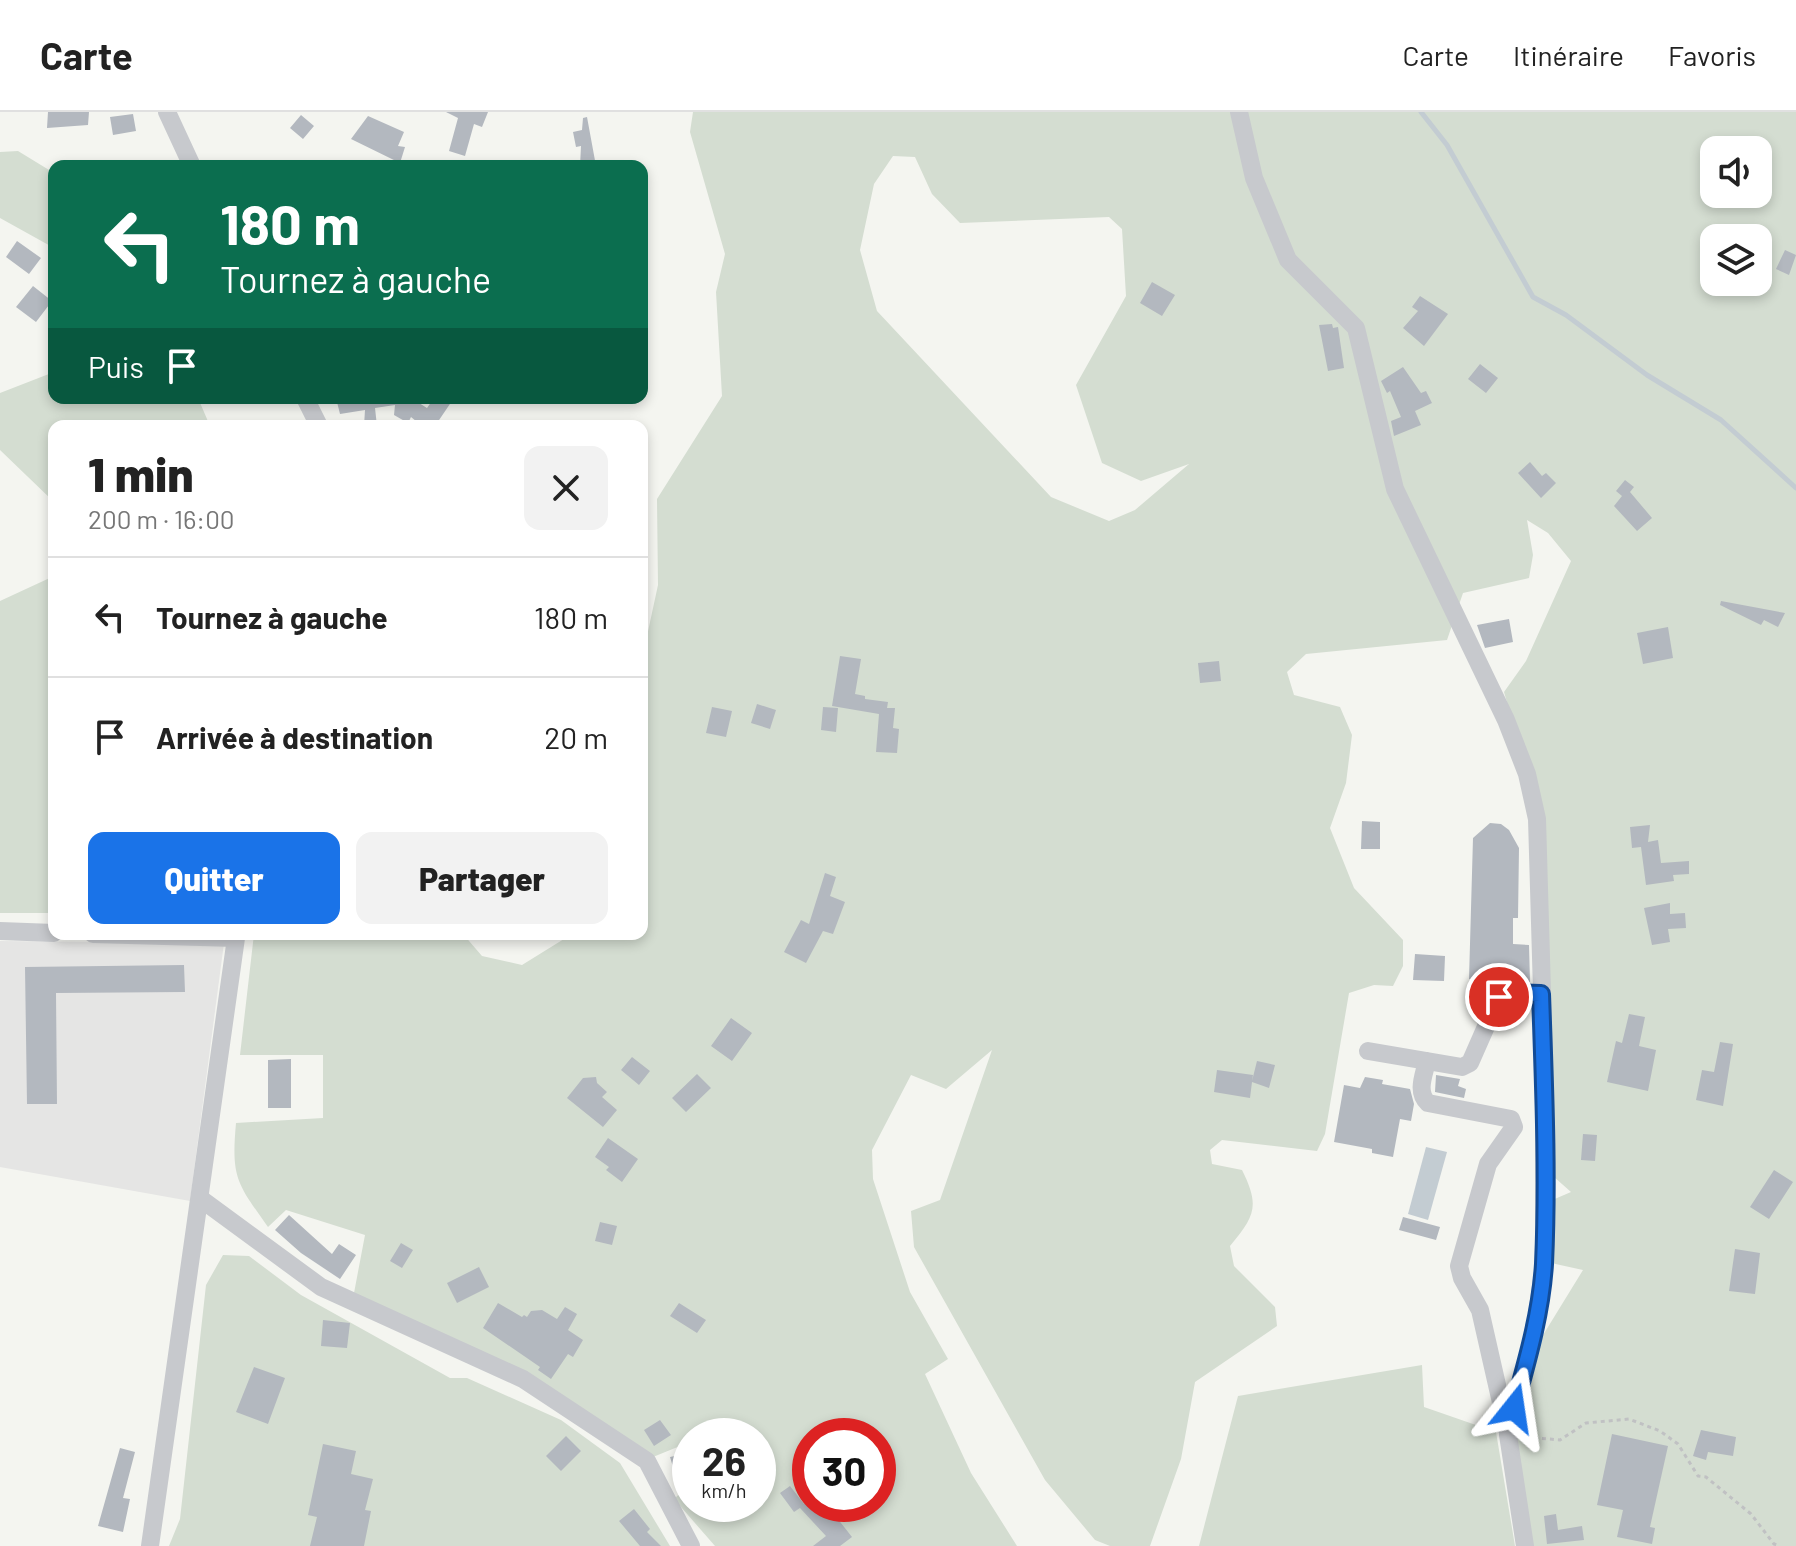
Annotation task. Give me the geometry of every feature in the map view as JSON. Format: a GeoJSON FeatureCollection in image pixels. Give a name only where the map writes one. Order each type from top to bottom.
{"type":"FeatureCollection","features":[{"type":"Feature","properties":{"kind":"street"},"geometry":{"type":"LineString","coordinates":[[167,112],[189,160]]}},
{"type":"Feature","properties":{"kind":"street"},"geometry":{"type":"LineString","coordinates":[[1239,112],[1254,178],[1288,260],[1356,328],[1395,489],[1506,720],[1527,774],[1537,819],[1544,1265],[1535,1329],[1511,1435]]}},
{"type":"Feature","properties":{"kind":"street"},"geometry":{"type":"LineString","coordinates":[[0,931],[48,933]]}},
{"type":"Feature","properties":{"kind":"street"},"geometry":{"type":"LineString","coordinates":[[150,1546],[235,940]]}},
{"type":"Feature","properties":{"kind":"street"},"geometry":{"type":"LineString","coordinates":[[1368,1051],[1462,1067],[1470,1063],[1499,997],[1507,993],[1541,994]]}},
{"type":"Feature","properties":{"kind":"street"},"geometry":{"type":"LineString","coordinates":[[1427,1061],[1421,1089],[1422,1097],[1428,1103],[1511,1119],[1514,1127]]}},
{"type":"Feature","properties":{"kind":"street"},"geometry":{"type":"LineString","coordinates":[[1514,1127],[1544,1127]]}},
{"type":"Feature","properties":{"kind":"street"},"geometry":{"type":"LineString","coordinates":[[1514,1127],[1488,1164],[1459,1266],[1462,1278],[1480,1310],[1511,1435],[1525,1546]]}},
{"type":"Feature","properties":{"kind":"street"},"geometry":{"type":"LineString","coordinates":[[201,1199],[321,1287],[523,1379],[647,1461],[691,1546]]}},
{"type":"Feature","properties":{"kind":"path"},"geometry":{"type":"LineString","coordinates":[[1511,1435],[1560,1440],[1586,1423],[1629,1419],[1639,1423],[1678,1444],[1698,1476],[1706,1477],[1751,1514],[1774,1544],[1780,1546]]}},
{"type":"Feature","properties":{"kind":"shaded area"},"geometry":{"type":"Polygon","coordinates":[[[693,112],[1796,112],[1796,1546],[1533,1546],[1515,1436],[1532,1353],[1583,1270],[1551,1263],[1550,1201],[1571,1192],[1536,1161],[1545,832],[1504,692],[1526,661],[1571,561],[1548,533],[1527,520],[1533,555],[1529,578],[1463,593],[1447,640],[1306,654],[1287,672],[1294,695],[1340,707],[1352,735],[1346,783],[1330,828],[1354,888],[1403,940],[1403,966],[1393,986],[1374,985],[1349,993],[1325,1134],[1317,1151],[1222,1140],[1210,1150],[1212,1164],[1242,1170],[1248,1182],[1252,1210],[1245,1227],[1230,1246],[1234,1266],[1275,1307],[1277,1326],[1195,1382],[1181,1459],[1150,1546],[1110,1546],[1095,1540],[1045,1480],[914,1247],[911,1211],[940,1200],[992,1050],[946,1089],[911,1075],[872,1150],[873,1179],[910,1292],[948,1359],[925,1374],[971,1473],[1017,1546],[715,1546],[694,1522],[776,1522],[776,1418],[672,1418],[672,1449],[653,1457],[354,1293],[365,1235],[286,1210],[268,1227],[238,1179],[236,1123],[323,1118],[323,1055],[240,1055],[253,940],[468,940],[482,956],[522,965],[562,940],[648,940],[648,631],[658,585],[657,499],[722,396],[716,292],[725,254],[690,132],[693,112]],[[893,156],[874,184],[860,250],[877,311],[1051,497],[1109,521],[1135,510],[1189,464],[1141,481],[1102,463],[1076,385],[1126,296],[1122,229],[1109,217],[960,223],[932,194],[915,157],[893,156]]]}},
{"type":"Feature","properties":{"kind":"shaded area"},"geometry":{"type":"Polygon","coordinates":[[[18,151],[48,169],[48,245],[0,218],[0,152],[18,151]]]}},
{"type":"Feature","properties":{"kind":"shaded area"},"geometry":{"type":"Polygon","coordinates":[[[48,374],[48,404],[201,404],[207,420],[48,420],[48,496],[0,450],[0,393],[48,374]]]}},
{"type":"Feature","properties":{"kind":"shaded area"},"geometry":{"type":"Polygon","coordinates":[[[48,579],[48,913],[0,913],[0,601],[48,579]]]}},
{"type":"Feature","properties":{"kind":"shaded area"},"geometry":{"type":"Polygon","coordinates":[[[0,941],[224,943],[190,1201],[0,1167],[0,941]]]}},
{"type":"Feature","properties":{"kind":"shaded area"},"geometry":{"type":"Polygon","coordinates":[[[1426,1147],[1447,1152],[1428,1220],[1408,1214],[1426,1147]]]}},
{"type":"Feature","properties":{"kind":"shaded area"},"geometry":{"type":"Polygon","coordinates":[[[223,1255],[249,1256],[301,1295],[450,1378],[467,1378],[561,1420],[620,1463],[670,1546],[169,1546],[180,1519],[206,1285],[223,1255]]]}},
{"type":"Feature","properties":{"kind":"shaded area"},"geometry":{"type":"Polygon","coordinates":[[[1422,1365],[1424,1407],[1496,1432],[1515,1546],[1199,1546],[1238,1396],[1422,1365]]]}},
{"type":"Feature","properties":{"kind":"building"},"geometry":{"type":"Polygon","coordinates":[[[48,112],[89,112],[88,125],[47,128],[48,112]]]}},
{"type":"Feature","properties":{"kind":"building"},"geometry":{"type":"Polygon","coordinates":[[[446,112],[488,112],[482,127],[474,124],[465,156],[449,151],[458,118],[446,112]]]}},
{"type":"Feature","properties":{"kind":"building"},"geometry":{"type":"Polygon","coordinates":[[[133,114],[136,131],[113,135],[110,117],[133,114]]]}},
{"type":"Feature","properties":{"kind":"building"},"geometry":{"type":"Polygon","coordinates":[[[301,115],[314,126],[303,139],[290,128],[301,115]]]}},
{"type":"Feature","properties":{"kind":"building"},"geometry":{"type":"Polygon","coordinates":[[[368,116],[404,132],[398,146],[405,147],[401,160],[394,160],[351,139],[368,116]]]}},
{"type":"Feature","properties":{"kind":"building"},"geometry":{"type":"Polygon","coordinates":[[[587,117],[595,160],[580,160],[581,146],[576,147],[573,132],[582,130],[583,118],[587,117]]]}},
{"type":"Feature","properties":{"kind":"building"},"geometry":{"type":"Polygon","coordinates":[[[17,241],[41,258],[29,274],[6,257],[17,241]]]}},
{"type":"Feature","properties":{"kind":"building"},"geometry":{"type":"Polygon","coordinates":[[[1785,250],[1796,255],[1789,275],[1776,269],[1785,250]]]}},
{"type":"Feature","properties":{"kind":"building"},"geometry":{"type":"Polygon","coordinates":[[[1152,282],[1175,295],[1162,316],[1140,303],[1152,282]]]}},
{"type":"Feature","properties":{"kind":"building"},"geometry":{"type":"Polygon","coordinates":[[[33,286],[48,298],[48,306],[36,322],[16,307],[33,286]]]}},
{"type":"Feature","properties":{"kind":"building"},"geometry":{"type":"Polygon","coordinates":[[[1420,296],[1448,314],[1424,346],[1403,328],[1418,311],[1412,307],[1420,296]]]}},
{"type":"Feature","properties":{"kind":"building"},"geometry":{"type":"Polygon","coordinates":[[[1332,324],[1333,328],[1338,327],[1344,368],[1328,371],[1319,325],[1332,324]]]}},
{"type":"Feature","properties":{"kind":"building"},"geometry":{"type":"Polygon","coordinates":[[[1480,364],[1498,378],[1486,393],[1468,379],[1480,364]]]}},
{"type":"Feature","properties":{"kind":"building"},"geometry":{"type":"Polygon","coordinates":[[[1403,367],[1421,393],[1426,391],[1432,403],[1415,411],[1421,425],[1394,436],[1391,421],[1401,417],[1390,391],[1387,393],[1381,381],[1403,367]]]}},
{"type":"Feature","properties":{"kind":"building"},"geometry":{"type":"Polygon","coordinates":[[[338,404],[421,404],[427,408],[430,404],[450,404],[439,420],[415,420],[411,417],[403,420],[394,415],[395,405],[375,408],[376,420],[364,420],[365,410],[340,414],[338,404]]]}},
{"type":"Feature","properties":{"kind":"building"},"geometry":{"type":"Polygon","coordinates":[[[1530,462],[1542,476],[1546,473],[1556,483],[1541,498],[1518,473],[1530,462]]]}},
{"type":"Feature","properties":{"kind":"building"},"geometry":{"type":"Polygon","coordinates":[[[1625,480],[1634,487],[1630,492],[1652,518],[1637,531],[1614,506],[1622,496],[1616,491],[1625,480]]]}},
{"type":"Feature","properties":{"kind":"building"},"geometry":{"type":"Polygon","coordinates":[[[1721,601],[1785,613],[1778,627],[1764,620],[1761,625],[1720,605],[1721,601]]]}},
{"type":"Feature","properties":{"kind":"building"},"geometry":{"type":"Polygon","coordinates":[[[1509,619],[1513,642],[1485,648],[1477,625],[1509,619]]]}},
{"type":"Feature","properties":{"kind":"building"},"geometry":{"type":"Polygon","coordinates":[[[1668,627],[1673,658],[1643,664],[1637,633],[1668,627]]]}},
{"type":"Feature","properties":{"kind":"building"},"geometry":{"type":"Polygon","coordinates":[[[840,656],[861,659],[855,694],[865,696],[865,699],[888,702],[887,708],[895,708],[893,728],[899,729],[897,753],[876,752],[879,714],[832,706],[840,656]]]}},
{"type":"Feature","properties":{"kind":"building"},"geometry":{"type":"Polygon","coordinates":[[[1219,661],[1221,681],[1200,683],[1198,663],[1219,661]]]}},
{"type":"Feature","properties":{"kind":"building"},"geometry":{"type":"Polygon","coordinates":[[[757,704],[776,710],[770,729],[751,723],[757,704]]]}},
{"type":"Feature","properties":{"kind":"building"},"geometry":{"type":"Polygon","coordinates":[[[712,707],[732,711],[726,737],[706,733],[712,707]]]}},
{"type":"Feature","properties":{"kind":"building"},"geometry":{"type":"Polygon","coordinates":[[[823,707],[838,708],[836,732],[821,730],[823,707]]]}},
{"type":"Feature","properties":{"kind":"building"},"geometry":{"type":"Polygon","coordinates":[[[1362,821],[1380,822],[1380,849],[1361,849],[1362,821]]]}},
{"type":"Feature","properties":{"kind":"building"},"geometry":{"type":"Polygon","coordinates":[[[1490,823],[1501,824],[1509,830],[1519,848],[1518,918],[1513,918],[1513,944],[1529,945],[1530,982],[1469,979],[1473,838],[1490,823]]]}},
{"type":"Feature","properties":{"kind":"building"},"geometry":{"type":"Polygon","coordinates":[[[1650,825],[1648,842],[1658,840],[1661,863],[1689,861],[1689,874],[1673,875],[1674,881],[1646,885],[1641,847],[1632,848],[1630,827],[1650,825]]]}},
{"type":"Feature","properties":{"kind":"building"},"geometry":{"type":"Polygon","coordinates":[[[825,873],[836,877],[830,896],[845,902],[833,934],[823,931],[806,963],[784,952],[801,920],[809,924],[825,873]]]}},
{"type":"Feature","properties":{"kind":"building"},"geometry":{"type":"Polygon","coordinates":[[[1670,903],[1670,914],[1685,913],[1686,928],[1668,929],[1670,942],[1652,945],[1644,908],[1670,903]]]}},
{"type":"Feature","properties":{"kind":"building"},"geometry":{"type":"Polygon","coordinates":[[[1415,954],[1445,956],[1444,981],[1413,980],[1415,954]]]}},
{"type":"Feature","properties":{"kind":"building"},"geometry":{"type":"Polygon","coordinates":[[[184,965],[185,992],[56,993],[57,1104],[27,1104],[25,967],[184,965]]]}},
{"type":"Feature","properties":{"kind":"building"},"geometry":{"type":"Polygon","coordinates":[[[1629,1014],[1645,1017],[1639,1046],[1656,1050],[1648,1091],[1607,1082],[1616,1041],[1622,1043],[1629,1014]]]}},
{"type":"Feature","properties":{"kind":"building"},"geometry":{"type":"Polygon","coordinates":[[[731,1018],[752,1033],[732,1061],[711,1046],[731,1018]]]}},
{"type":"Feature","properties":{"kind":"building"},"geometry":{"type":"Polygon","coordinates":[[[1720,1042],[1733,1044],[1723,1106],[1696,1100],[1702,1070],[1714,1072],[1720,1042]]]}},
{"type":"Feature","properties":{"kind":"building"},"geometry":{"type":"Polygon","coordinates":[[[632,1057],[650,1071],[639,1085],[621,1070],[632,1057]]]}},
{"type":"Feature","properties":{"kind":"building"},"geometry":{"type":"Polygon","coordinates":[[[291,1059],[291,1108],[268,1108],[268,1060],[291,1059]]]}},
{"type":"Feature","properties":{"kind":"building"},"geometry":{"type":"Polygon","coordinates":[[[1257,1061],[1275,1065],[1269,1088],[1252,1082],[1250,1098],[1214,1092],[1217,1070],[1253,1075],[1252,1081],[1257,1061]]]}},
{"type":"Feature","properties":{"kind":"building"},"geometry":{"type":"Polygon","coordinates":[[[697,1074],[711,1088],[686,1112],[672,1098],[697,1074]]]}},
{"type":"Feature","properties":{"kind":"building"},"geometry":{"type":"Polygon","coordinates":[[[1436,1075],[1460,1079],[1458,1086],[1466,1089],[1464,1098],[1435,1092],[1436,1075]]]}},
{"type":"Feature","properties":{"kind":"building"},"geometry":{"type":"Polygon","coordinates":[[[596,1077],[597,1083],[607,1092],[602,1097],[617,1110],[603,1127],[567,1098],[583,1078],[596,1077]]]}},
{"type":"Feature","properties":{"kind":"building"},"geometry":{"type":"Polygon","coordinates":[[[1365,1077],[1410,1089],[1414,1104],[1411,1121],[1400,1119],[1393,1157],[1372,1153],[1372,1149],[1334,1142],[1344,1085],[1360,1088],[1365,1077]]]}},
{"type":"Feature","properties":{"kind":"building"},"geometry":{"type":"Polygon","coordinates":[[[1583,1134],[1597,1135],[1595,1161],[1581,1160],[1583,1134]]]}},
{"type":"Feature","properties":{"kind":"building"},"geometry":{"type":"Polygon","coordinates":[[[608,1138],[638,1159],[622,1182],[595,1157],[608,1138]]]}},
{"type":"Feature","properties":{"kind":"building"},"geometry":{"type":"Polygon","coordinates":[[[1774,1170],[1793,1182],[1769,1219],[1750,1207],[1774,1170]]]}},
{"type":"Feature","properties":{"kind":"building"},"geometry":{"type":"Polygon","coordinates":[[[289,1215],[332,1254],[339,1244],[356,1255],[340,1279],[301,1253],[275,1230],[289,1215]]]}},
{"type":"Feature","properties":{"kind":"building"},"geometry":{"type":"Polygon","coordinates":[[[1403,1217],[1440,1227],[1436,1240],[1399,1230],[1403,1217]]]}},
{"type":"Feature","properties":{"kind":"building"},"geometry":{"type":"Polygon","coordinates":[[[600,1222],[617,1226],[612,1245],[595,1241],[600,1222]]]}},
{"type":"Feature","properties":{"kind":"building"},"geometry":{"type":"Polygon","coordinates":[[[401,1243],[413,1250],[402,1268],[390,1261],[401,1243]]]}},
{"type":"Feature","properties":{"kind":"building"},"geometry":{"type":"Polygon","coordinates":[[[1735,1249],[1760,1253],[1755,1294],[1729,1291],[1735,1249]]]}},
{"type":"Feature","properties":{"kind":"building"},"geometry":{"type":"Polygon","coordinates":[[[479,1267],[489,1287],[457,1303],[447,1283],[479,1267]]]}},
{"type":"Feature","properties":{"kind":"building"},"geometry":{"type":"Polygon","coordinates":[[[498,1303],[522,1317],[527,1317],[531,1311],[542,1310],[557,1319],[565,1307],[577,1314],[568,1330],[583,1340],[573,1357],[568,1354],[551,1379],[538,1370],[540,1367],[483,1328],[498,1303]]]}},
{"type":"Feature","properties":{"kind":"building"},"geometry":{"type":"Polygon","coordinates":[[[679,1303],[706,1320],[697,1333],[670,1316],[679,1303]]]}},
{"type":"Feature","properties":{"kind":"building"},"geometry":{"type":"Polygon","coordinates":[[[323,1320],[350,1323],[347,1348],[321,1346],[323,1320]]]}},
{"type":"Feature","properties":{"kind":"building"},"geometry":{"type":"Polygon","coordinates":[[[254,1367],[285,1378],[268,1424],[236,1412],[254,1367]]]}},
{"type":"Feature","properties":{"kind":"building"},"geometry":{"type":"Polygon","coordinates":[[[660,1420],[671,1435],[654,1446],[644,1430],[660,1420]]]}},
{"type":"Feature","properties":{"kind":"building"},"geometry":{"type":"Polygon","coordinates":[[[1701,1430],[1736,1437],[1733,1456],[1708,1452],[1706,1460],[1693,1456],[1701,1430]]]}},
{"type":"Feature","properties":{"kind":"building"},"geometry":{"type":"Polygon","coordinates":[[[1612,1434],[1668,1446],[1650,1527],[1655,1528],[1652,1544],[1617,1537],[1623,1510],[1597,1505],[1612,1434]]]}},
{"type":"Feature","properties":{"kind":"building"},"geometry":{"type":"Polygon","coordinates":[[[566,1436],[581,1451],[561,1471],[546,1456],[566,1436]]]}},
{"type":"Feature","properties":{"kind":"building"},"geometry":{"type":"Polygon","coordinates":[[[323,1444],[356,1451],[351,1474],[373,1479],[365,1510],[371,1511],[364,1546],[310,1546],[317,1517],[308,1515],[323,1444]]]}},
{"type":"Feature","properties":{"kind":"building"},"geometry":{"type":"Polygon","coordinates":[[[120,1448],[135,1452],[123,1498],[130,1499],[123,1532],[98,1526],[120,1448]]]}},
{"type":"Feature","properties":{"kind":"building"},"geometry":{"type":"Polygon","coordinates":[[[790,1486],[792,1489],[792,1509],[780,1493],[790,1486]]]}},
{"type":"Feature","properties":{"kind":"building"},"geometry":{"type":"Polygon","coordinates":[[[634,1509],[650,1529],[647,1532],[661,1546],[640,1546],[619,1521],[634,1509]]]}},
{"type":"Feature","properties":{"kind":"building"},"geometry":{"type":"Polygon","coordinates":[[[1556,1514],[1558,1530],[1582,1526],[1584,1540],[1547,1544],[1544,1516],[1556,1514]]]}},
{"type":"Feature","properties":{"kind":"building"},"geometry":{"type":"Polygon","coordinates":[[[813,1522],[840,1522],[852,1537],[840,1546],[813,1546],[826,1536],[813,1522]]]}},
{"type":"Feature","properties":{"kind":"waterway"},"geometry":{"type":"LineString","coordinates":[[1421,112],[1447,145],[1533,297],[1566,315],[1647,375],[1721,420],[1796,488]]}},
{"type":"Feature","properties":{"kind":"route"},"geometry":{"type":"LineString","coordinates":[[1499,997],[1507,993],[1541,994],[1544,1061],[1544,1265],[1535,1329],[1514,1408]]}}]}
